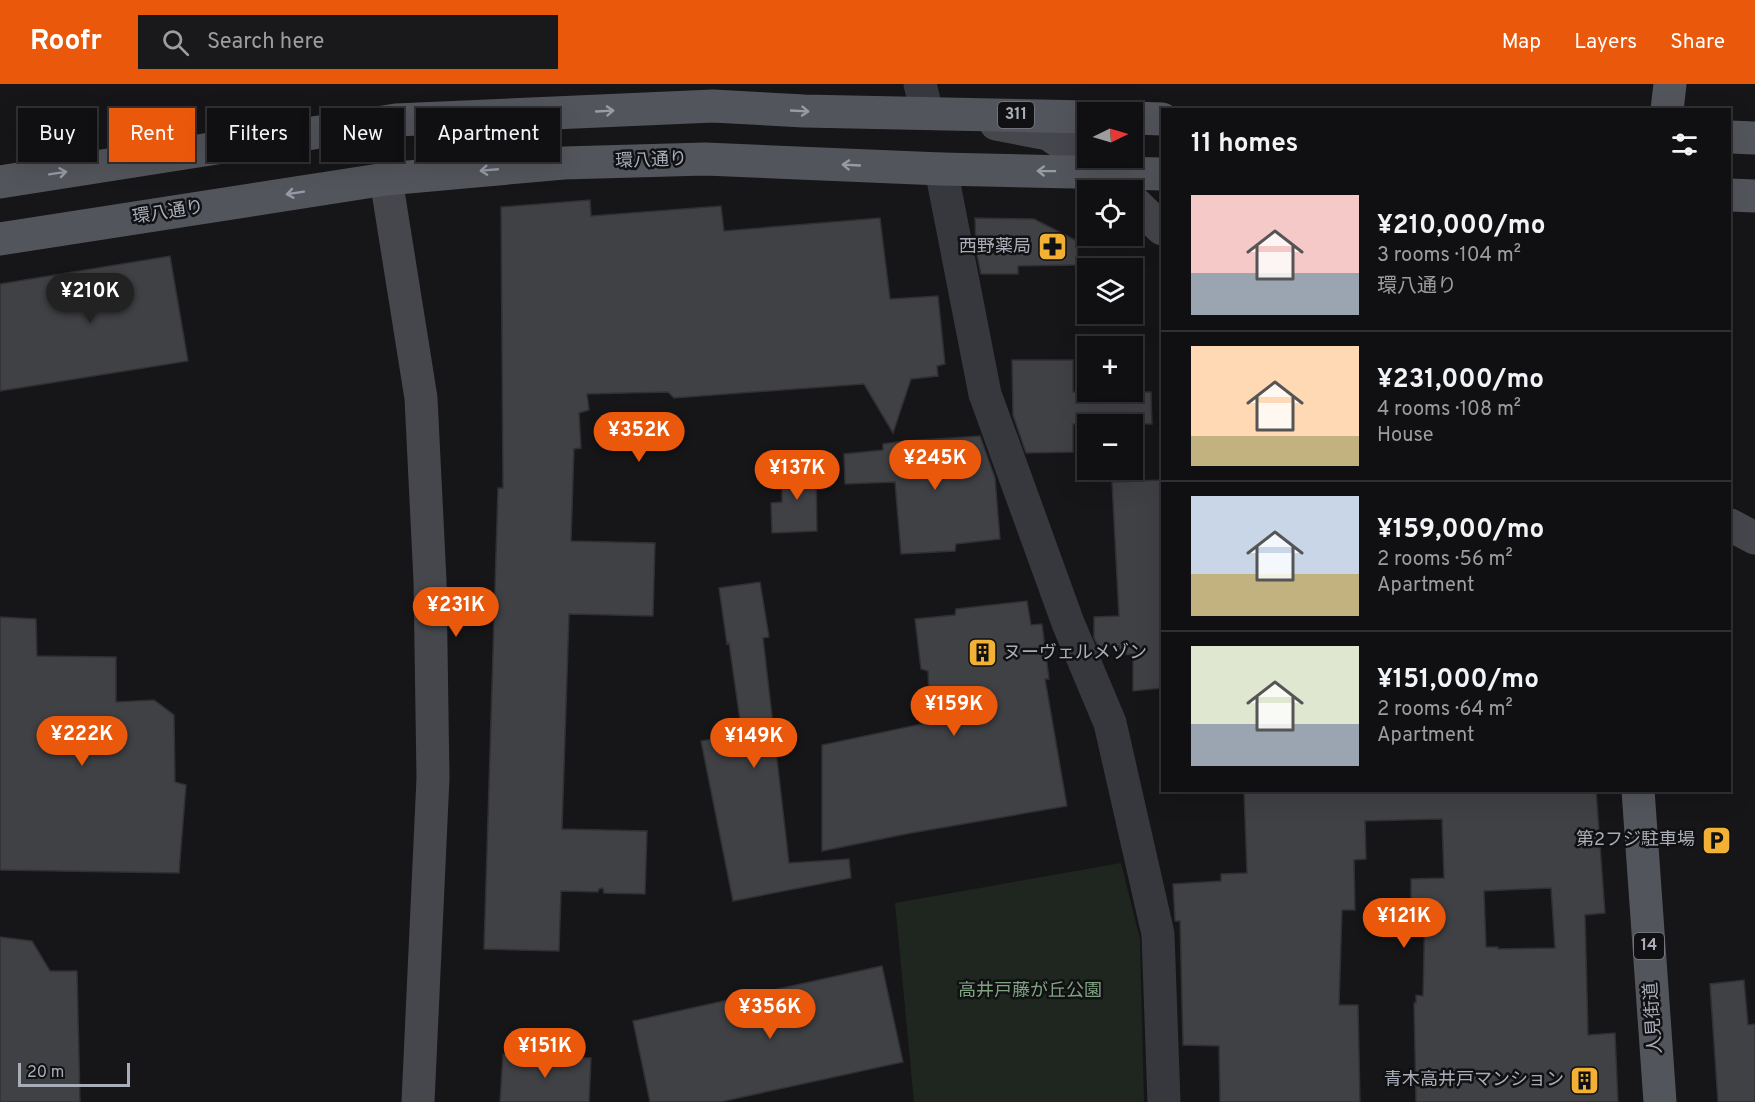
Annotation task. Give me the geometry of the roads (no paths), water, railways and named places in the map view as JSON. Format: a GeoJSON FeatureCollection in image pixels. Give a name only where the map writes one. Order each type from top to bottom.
{"type":"FeatureCollection","features":[{"type":"Feature","properties":{"kind":"main road"},"geometry":{"type":"LineString","coordinates":[[1667,108],[1670,84]]}},
{"type":"Feature","properties":{"kind":"main road","name":"311"},"geometry":{"type":"LineString","coordinates":[[0,182],[396,120],[713,106],[804,111],[931,104],[1077,116]]}},
{"type":"Feature","properties":{"kind":"main road"},"geometry":{"type":"LineString","coordinates":[[1143,118],[1161,119]]}},
{"type":"Feature","properties":{"kind":"main road"},"geometry":{"type":"LineString","coordinates":[[1731,137],[1755,138]]}},
{"type":"Feature","properties":{"kind":"main road","name":"環八通り"},"geometry":{"type":"LineString","coordinates":[[0,239],[386,179],[564,164],[705,159],[941,169],[1100,180]]}},
{"type":"Feature","properties":{"kind":"main road","name":"環八通り"},"geometry":{"type":"LineString","coordinates":[[1121,180],[1161,174]]}},
{"type":"Feature","properties":{"kind":"main road"},"geometry":{"type":"LineString","coordinates":[[1731,195],[1755,196]]}},
{"type":"Feature","properties":{"kind":"main road","name":"人見街道"},"geometry":{"type":"LineString","coordinates":[[1638,792],[1659,1102]]}},
{"type":"Feature","properties":{"kind":"street"},"geometry":{"type":"LineString","coordinates":[[931,104],[1048,134],[1113,180]]}},
{"type":"Feature","properties":{"kind":"street"},"geometry":{"type":"LineString","coordinates":[[941,169],[985,394],[1068,623],[1110,723],[1158,934],[1164,1102]]}},
{"type":"Feature","properties":{"kind":"street"},"geometry":{"type":"LineString","coordinates":[[386,179],[421,398],[430,581],[433,778],[418,1102]]}},
{"type":"Feature","properties":{"kind":"street"},"geometry":{"type":"LineString","coordinates":[[1143,211],[1161,228]]}},
{"type":"Feature","properties":{"kind":"street"},"geometry":{"type":"LineString","coordinates":[[1731,526],[1755,538]]}},
{"type":"Feature","properties":{"kind":"place","name":"西野薬局"},"geometry":{"type":"Point","coordinates":[1052,247]}},
{"type":"Feature","properties":{"kind":"place","name":"ヌーヴェルメゾン"},"geometry":{"type":"Point","coordinates":[982,653]}},
{"type":"Feature","properties":{"kind":"place","name":"第2フジ駐車場"},"geometry":{"type":"Point","coordinates":[1716,840]}},
{"type":"Feature","properties":{"kind":"place","name":"青木高井戸マンション"},"geometry":{"type":"Point","coordinates":[1585,1080]}},
{"type":"Feature","properties":{"kind":"park label","name":"高井戸藤が丘公園"},"geometry":{"type":"Point","coordinates":[1030,991]}}]}
